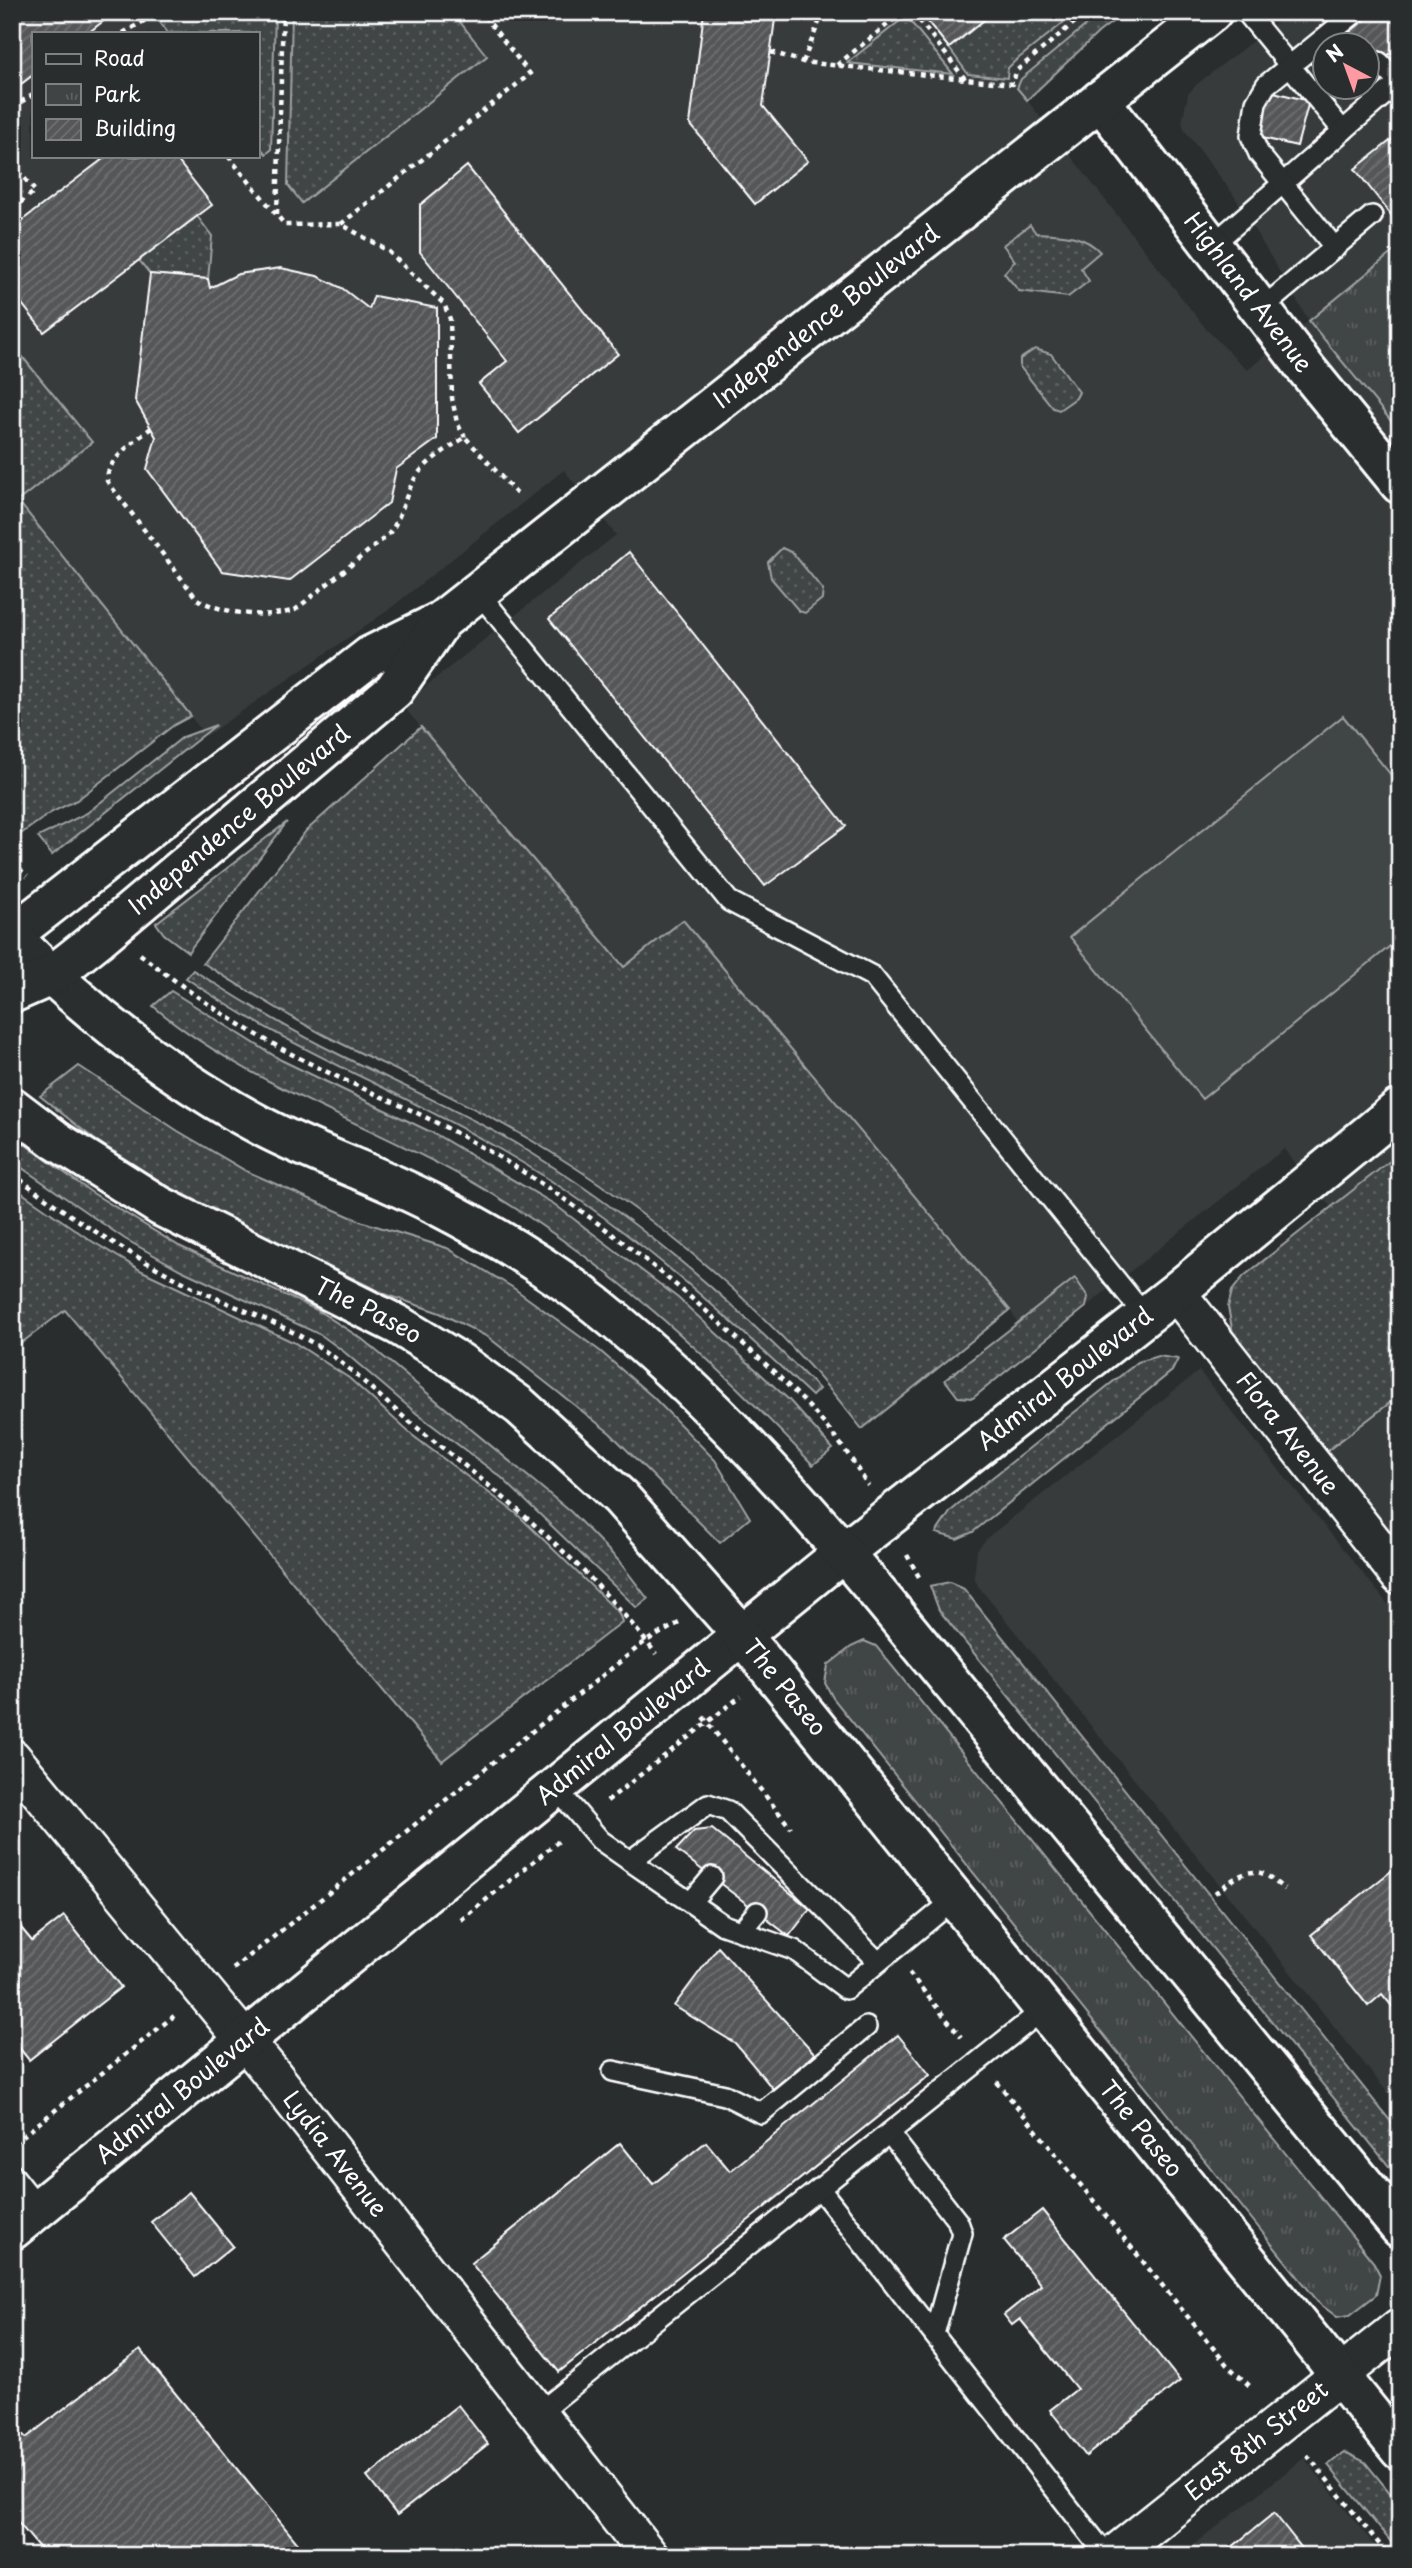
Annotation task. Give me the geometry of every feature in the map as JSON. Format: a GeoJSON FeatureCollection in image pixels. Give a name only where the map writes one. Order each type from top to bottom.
{"type":"FeatureCollection","features":[{"type":"Feature","properties":{"kind":"main road","name":"Independence Boulevard"},"geometry":{"type":"LineString","coordinates":[[12,936],[370,656],[441,621],[1212,12]]}},
{"type":"Feature","properties":{"kind":"main road","name":"Highland Avenue"},"geometry":{"type":"LineString","coordinates":[[1100,100],[1211,246],[1400,484]]}},
{"type":"Feature","properties":{"kind":"main road","name":"Independence Boulevard"},"geometry":{"type":"LineString","coordinates":[[12,993],[51,976],[208,848],[394,690],[441,621]]}},
{"type":"Feature","properties":{"kind":"main road"},"geometry":{"type":"LineString","coordinates":[[12,936],[51,976],[111,1029],[217,1100],[266,1128],[430,1202],[557,1277],[660,1360],[714,1412],[844,1552],[1400,2228]]}},
{"type":"Feature","properties":{"kind":"main road","name":"The Paseo"},"geometry":{"type":"LineString","coordinates":[[12,1107],[57,1142],[160,1206],[398,1325],[459,1362],[520,1406],[573,1451],[620,1497],[742,1636],[1400,2450]]}},
{"type":"Feature","properties":{"kind":"main road","name":"Admiral Boulevard"},"geometry":{"type":"LineString","coordinates":[[25,2219],[844,1552],[1145,1316],[1400,1108]]}},
{"type":"Feature","properties":{"kind":"street","name":"Flora Avenue"},"geometry":{"type":"LineString","coordinates":[[1175,1292],[1400,1576]]}},
{"type":"Feature","properties":{"kind":"street","name":"Lydia Avenue"},"geometry":{"type":"LineString","coordinates":[[12,1758],[245,2040],[649,2556]]}},
{"type":"Feature","properties":{"kind":"street","name":"East 8th Street"},"geometry":{"type":"LineString","coordinates":[[1112,2556],[1400,2326]]}},
{"type":"Feature","properties":{"kind":"lane"},"geometry":{"type":"LineString","coordinates":[[1246,12],[1343,131]]}},
{"type":"Feature","properties":{"kind":"lane"},"geometry":{"type":"LineString","coordinates":[[1335,248],[1259,154],[1251,136],[1256,102],[1266,85],[1344,29],[1356,12]]}},
{"type":"Feature","properties":{"kind":"lane"},"geometry":{"type":"LineString","coordinates":[[1211,246],[1399,81],[1380,63]]}},
{"type":"Feature","properties":{"kind":"lane"},"geometry":{"type":"LineString","coordinates":[[1261,310],[1372,216]]}},
{"type":"Feature","properties":{"kind":"lane"},"geometry":{"type":"LineString","coordinates":[[478,592],[729,901],[872,976],[1145,1316]]}},
{"type":"Feature","properties":{"kind":"lane"},"geometry":{"type":"LineString","coordinates":[[555,1787],[600,1840],[630,1861],[723,1924],[794,1950],[846,1989],[955,1899]]}},
{"type":"Feature","properties":{"kind":"lane"},"geometry":{"type":"LineString","coordinates":[[630,1861],[708,1804],[728,1811],[751,1834],[785,1879],[878,1962]]}},
{"type":"Feature","properties":{"kind":"lane"},"geometry":{"type":"LineString","coordinates":[[737,1849],[751,1834]]}},
{"type":"Feature","properties":{"kind":"lane"},"geometry":{"type":"LineString","coordinates":[[691,1902],[712,1877]]}},
{"type":"Feature","properties":{"kind":"lane"},"geometry":{"type":"LineString","coordinates":[[741,1931],[757,1912]]}},
{"type":"Feature","properties":{"kind":"lane"},"geometry":{"type":"LineString","coordinates":[[536,2415],[1044,2009]]}},
{"type":"Feature","properties":{"kind":"lane"},"geometry":{"type":"LineString","coordinates":[[613,2071],[725,2095],[761,2113],[866,2027]]}},
{"type":"Feature","properties":{"kind":"lane"},"geometry":{"type":"LineString","coordinates":[[889,2133],[958,2222],[962,2233],[934,2334]]}},
{"type":"Feature","properties":{"kind":"lane"},"geometry":{"type":"LineString","coordinates":[[12,2174],[25,2219]]}},
{"type":"Feature","properties":{"kind":"lane"},"geometry":{"type":"LineString","coordinates":[[820,2189],[1107,2556]]}},
{"type":"Feature","properties":{"kind":"path"},"geometry":{"type":"LineString","coordinates":[[126,32],[160,12]]}},
{"type":"Feature","properties":{"kind":"path"},"geometry":{"type":"LineString","coordinates":[[277,215],[283,12]]}},
{"type":"Feature","properties":{"kind":"path"},"geometry":{"type":"LineString","coordinates":[[341,224],[530,74],[481,12]]}},
{"type":"Feature","properties":{"kind":"path"},"geometry":{"type":"LineString","coordinates":[[803,62],[823,12]]}},
{"type":"Feature","properties":{"kind":"path"},"geometry":{"type":"LineString","coordinates":[[837,66],[903,12]]}},
{"type":"Feature","properties":{"kind":"path"},"geometry":{"type":"LineString","coordinates":[[913,12],[965,79]]}},
{"type":"Feature","properties":{"kind":"path"},"geometry":{"type":"LineString","coordinates":[[771,52],[803,62],[1013,84],[1016,71],[1087,12]]}},
{"type":"Feature","properties":{"kind":"path"},"geometry":{"type":"LineString","coordinates":[[12,107],[32,96]]}},
{"type":"Feature","properties":{"kind":"path"},"geometry":{"type":"LineString","coordinates":[[230,158],[285,225],[293,227],[341,224],[388,251],[444,304],[450,319],[452,398],[457,423],[465,437],[517,494]]}},
{"type":"Feature","properties":{"kind":"path"},"geometry":{"type":"LineString","coordinates":[[12,163],[35,191],[12,209]]}},
{"type":"Feature","properties":{"kind":"path"},"geometry":{"type":"LineString","coordinates":[[151,428],[112,463],[106,472],[107,481],[197,599],[211,607],[278,615],[295,610],[387,536],[397,525],[414,480],[426,466],[465,437]]}},
{"type":"Feature","properties":{"kind":"path"},"geometry":{"type":"LineString","coordinates":[[12,862],[24,874]]}},
{"type":"Feature","properties":{"kind":"path"},"geometry":{"type":"LineString","coordinates":[[138,953],[171,979],[252,1032],[309,1063],[440,1124],[525,1172],[569,1201],[663,1272],[701,1306],[814,1411],[847,1450]]}},
{"type":"Feature","properties":{"kind":"path"},"geometry":{"type":"LineString","coordinates":[[12,1173],[70,1214],[168,1273],[311,1342],[340,1362],[407,1420],[483,1478],[576,1560],[642,1635]]}},
{"type":"Feature","properties":{"kind":"path"},"geometry":{"type":"LineString","coordinates":[[12,2145],[646,1641],[714,1603]]}},
{"type":"Feature","properties":{"kind":"path"},"geometry":{"type":"LineString","coordinates":[[1215,1893],[1242,1874],[1255,1872],[1267,1875],[1285,1889]]}},
{"type":"Feature","properties":{"kind":"path"},"geometry":{"type":"LineString","coordinates":[[1307,2455],[1389,2556]]}},
{"type":"Feature","properties":{"kind":"shaded area"},"geometry":{"type":"Polygon","coordinates":[[[12,12],[1125,12],[1099,32],[1027,100],[1207,330],[1247,370],[1309,321],[1233,194],[1185,131],[1182,122],[1188,94],[1197,84],[1290,12],[1400,12],[1400,1549],[1323,1454],[1359,1242],[1284,1149],[1033,1349],[1010,1310],[684,920],[624,967],[402,705],[616,535],[564,470],[387,611],[206,736],[18,501],[92,442],[12,344],[12,12]]]}},
{"type":"Feature","properties":{"kind":"shaded area"},"geometry":{"type":"Polygon","coordinates":[[[1199,1371],[1400,1619],[1400,2108],[978,1586],[974,1577],[977,1550],[988,1537],[1199,1371]]]}},
{"type":"Feature","properties":{"kind":"shaded area"},"geometry":{"type":"Polygon","coordinates":[[[1304,2458],[1383,2556],[1180,2556],[1304,2458]]]}},
{"type":"Feature","properties":{"kind":"green space"},"geometry":{"type":"Polygon","coordinates":[[[185,12],[275,12],[271,150],[266,154],[259,146],[259,32],[167,32],[159,21],[185,12]]]}},
{"type":"Feature","properties":{"kind":"green space"},"geometry":{"type":"Polygon","coordinates":[[[292,12],[452,12],[487,56],[302,203],[288,185],[292,12]]]}},
{"type":"Feature","properties":{"kind":"green space"},"geometry":{"type":"Polygon","coordinates":[[[994,12],[1077,12],[1014,62],[1008,68],[1007,78],[968,74],[949,48],[994,12]]]}},
{"type":"Feature","properties":{"kind":"green space"},"geometry":{"type":"Polygon","coordinates":[[[1102,12],[1125,12],[1099,32],[1027,100],[1017,88],[1021,79],[1102,12]]]}},
{"type":"Feature","properties":{"kind":"green space"},"geometry":{"type":"Polygon","coordinates":[[[906,16],[953,74],[847,63],[906,16]]]}},
{"type":"Feature","properties":{"kind":"green space"},"geometry":{"type":"Polygon","coordinates":[[[197,216],[212,236],[208,279],[150,274],[139,260],[197,216]]]}},
{"type":"Feature","properties":{"kind":"green space"},"geometry":{"type":"Polygon","coordinates":[[[1030,225],[1036,233],[1079,238],[1100,252],[1081,268],[1089,281],[1068,297],[1019,291],[1004,273],[1015,261],[1003,245],[1030,225]]]}},
{"type":"Feature","properties":{"kind":"green space"},"geometry":{"type":"Polygon","coordinates":[[[1400,246],[1400,432],[1309,321],[1400,246]]]}},
{"type":"Feature","properties":{"kind":"green space"},"geometry":{"type":"Polygon","coordinates":[[[12,344],[92,442],[18,501],[191,716],[174,725],[77,800],[52,812],[12,840],[12,344]]]}},
{"type":"Feature","properties":{"kind":"green space"},"geometry":{"type":"Polygon","coordinates":[[[1035,349],[1051,354],[1079,392],[1076,398],[1059,410],[1053,408],[1020,367],[1020,359],[1035,349]]]}},
{"type":"Feature","properties":{"kind":"green space"},"geometry":{"type":"Polygon","coordinates":[[[782,548],[793,553],[823,590],[822,599],[805,613],[799,611],[771,578],[768,562],[782,548]]]}},
{"type":"Feature","properties":{"kind":"green space"},"geometry":{"type":"Polygon","coordinates":[[[1343,716],[1400,786],[1400,938],[1202,1099],[1070,937],[1343,716]]]}},
{"type":"Feature","properties":{"kind":"green space"},"geometry":{"type":"Polygon","coordinates":[[[216,725],[52,855],[38,837],[87,813],[183,737],[216,725]]]}},
{"type":"Feature","properties":{"kind":"green space"},"geometry":{"type":"Polygon","coordinates":[[[421,727],[624,967],[683,920],[1010,1310],[862,1429],[790,1345],[751,1306],[709,1268],[622,1200],[529,1139],[454,1098],[310,1028],[203,963],[306,831],[421,727]]]}},
{"type":"Feature","properties":{"kind":"green space"},"geometry":{"type":"Polygon","coordinates":[[[287,822],[188,952],[164,934],[156,923],[287,822]]]}},
{"type":"Feature","properties":{"kind":"green space"},"geometry":{"type":"Polygon","coordinates":[[[193,970],[302,1035],[472,1119],[557,1169],[674,1256],[748,1320],[819,1389],[812,1396],[740,1329],[666,1266],[628,1235],[548,1179],[466,1130],[264,1026],[186,978],[193,970]]]}},
{"type":"Feature","properties":{"kind":"green space"},"geometry":{"type":"Polygon","coordinates":[[[171,991],[281,1060],[435,1134],[554,1204],[678,1298],[789,1400],[833,1449],[813,1465],[735,1385],[653,1311],[610,1276],[520,1211],[432,1160],[268,1081],[189,1034],[153,1006],[171,991]]]}},
{"type":"Feature","properties":{"kind":"green space"},"geometry":{"type":"Polygon","coordinates":[[[79,1066],[178,1131],[246,1171],[360,1221],[447,1248],[512,1287],[600,1351],[653,1397],[715,1460],[750,1518],[720,1543],[610,1433],[488,1337],[440,1313],[385,1294],[185,1197],[94,1139],[40,1096],[79,1066]]]}},
{"type":"Feature","properties":{"kind":"green space"},"geometry":{"type":"Polygon","coordinates":[[[12,1135],[91,1192],[179,1246],[317,1310],[362,1339],[571,1512],[618,1560],[648,1599],[637,1608],[502,1478],[416,1413],[321,1335],[181,1270],[125,1239],[12,1161],[12,1135]]]}},
{"type":"Feature","properties":{"kind":"green space"},"geometry":{"type":"Polygon","coordinates":[[[1400,1153],[1400,1395],[1323,1454],[1234,1339],[1228,1307],[1232,1291],[1244,1276],[1400,1153]]]}},
{"type":"Feature","properties":{"kind":"green space"},"geometry":{"type":"Polygon","coordinates":[[[12,1186],[90,1240],[142,1271],[295,1343],[349,1378],[412,1435],[517,1514],[619,1613],[622,1622],[442,1761],[65,1310],[12,1350],[12,1186]]]}},
{"type":"Feature","properties":{"kind":"green space"},"geometry":{"type":"Polygon","coordinates":[[[1075,1278],[1088,1297],[1086,1307],[973,1398],[958,1397],[945,1380],[1075,1278]]]}},
{"type":"Feature","properties":{"kind":"green space"},"geometry":{"type":"Polygon","coordinates":[[[1158,1356],[1178,1359],[1172,1371],[973,1532],[957,1539],[936,1533],[951,1511],[965,1499],[1138,1362],[1158,1356]]]}},
{"type":"Feature","properties":{"kind":"green space"},"geometry":{"type":"Polygon","coordinates":[[[950,1582],[964,1589],[1400,2133],[1400,2180],[939,1610],[930,1586],[950,1582]]]}},
{"type":"Feature","properties":{"kind":"green space"},"geometry":{"type":"Polygon","coordinates":[[[864,1641],[876,1646],[1374,2263],[1380,2275],[1376,2295],[1350,2315],[1337,2317],[1320,2304],[833,1698],[825,1683],[828,1665],[851,1647],[864,1641]]]}},
{"type":"Feature","properties":{"kind":"green space"},"geometry":{"type":"Polygon","coordinates":[[[1345,2452],[1365,2462],[1400,2505],[1400,2553],[1328,2465],[1345,2452]]]}},
{"type":"Feature","properties":{"kind":"building"},"geometry":{"type":"Polygon","coordinates":[[[12,12],[115,12],[89,32],[32,32],[32,76],[12,91],[12,12]]]}},
{"type":"Feature","properties":{"kind":"building"},"geometry":{"type":"Polygon","coordinates":[[[704,12],[776,12],[763,106],[808,161],[755,204],[690,124],[704,12]]]}},
{"type":"Feature","properties":{"kind":"building"},"geometry":{"type":"Polygon","coordinates":[[[920,12],[994,12],[949,48],[920,12]]]}},
{"type":"Feature","properties":{"kind":"building"},"geometry":{"type":"Polygon","coordinates":[[[1374,12],[1400,13],[1400,46],[1380,61],[1380,32],[1350,32],[1374,12]]]}},
{"type":"Feature","properties":{"kind":"building"},"geometry":{"type":"Polygon","coordinates":[[[1266,90],[1309,101],[1297,146],[1254,136],[1266,90]]]}},
{"type":"Feature","properties":{"kind":"building"},"geometry":{"type":"Polygon","coordinates":[[[1400,133],[1400,226],[1355,169],[1400,133]]]}},
{"type":"Feature","properties":{"kind":"building"},"geometry":{"type":"Polygon","coordinates":[[[104,158],[176,158],[212,205],[44,332],[12,291],[12,228],[104,158]]]}},
{"type":"Feature","properties":{"kind":"building"},"geometry":{"type":"Polygon","coordinates":[[[467,166],[618,354],[519,433],[479,384],[507,361],[420,252],[420,205],[467,166]]]}},
{"type":"Feature","properties":{"kind":"building"},"geometry":{"type":"Polygon","coordinates":[[[281,268],[317,276],[342,288],[369,309],[374,296],[437,308],[437,439],[396,469],[389,503],[289,581],[222,571],[147,469],[156,437],[135,400],[150,274],[208,279],[210,288],[238,274],[281,268]]]}},
{"type":"Feature","properties":{"kind":"building"},"geometry":{"type":"Polygon","coordinates":[[[629,552],[846,826],[765,886],[549,619],[629,552]]]}},
{"type":"Feature","properties":{"kind":"building"},"geometry":{"type":"Polygon","coordinates":[[[712,1829],[810,1909],[789,1936],[676,1850],[694,1831],[712,1829]]]}},
{"type":"Feature","properties":{"kind":"building"},"geometry":{"type":"Polygon","coordinates":[[[1400,1864],[1400,2016],[1382,1994],[1368,2006],[1311,1935],[1400,1864]]]}},
{"type":"Feature","properties":{"kind":"building"},"geometry":{"type":"Polygon","coordinates":[[[64,1916],[121,1987],[29,2060],[12,2039],[12,1927],[17,1923],[32,1941],[64,1916]]]}},
{"type":"Feature","properties":{"kind":"building"},"geometry":{"type":"Polygon","coordinates":[[[718,1947],[815,2054],[773,2089],[735,2043],[674,2006],[718,1947]]]}},
{"type":"Feature","properties":{"kind":"building"},"geometry":{"type":"Polygon","coordinates":[[[898,2035],[930,2075],[559,2372],[471,2263],[620,2143],[653,2184],[706,2142],[730,2171],[898,2035]]]}},
{"type":"Feature","properties":{"kind":"building"},"geometry":{"type":"Polygon","coordinates":[[[189,2192],[233,2246],[195,2277],[151,2222],[189,2192]]]}},
{"type":"Feature","properties":{"kind":"building"},"geometry":{"type":"Polygon","coordinates":[[[1042,2210],[1180,2381],[1086,2456],[1050,2410],[1077,2389],[1020,2319],[1012,2325],[1004,2315],[1041,2285],[1004,2240],[1042,2210]]]}},
{"type":"Feature","properties":{"kind":"building"},"geometry":{"type":"Polygon","coordinates":[[[140,2350],[308,2556],[46,2556],[12,2515],[12,2428],[15,2426],[26,2438],[140,2350]]]}},
{"type":"Feature","properties":{"kind":"building"},"geometry":{"type":"Polygon","coordinates":[[[458,2405],[488,2444],[397,2515],[367,2477],[458,2405]]]}},
{"type":"Feature","properties":{"kind":"building"},"geometry":{"type":"Polygon","coordinates":[[[1274,2513],[1308,2556],[1221,2556],[1274,2513]]]}}]}
